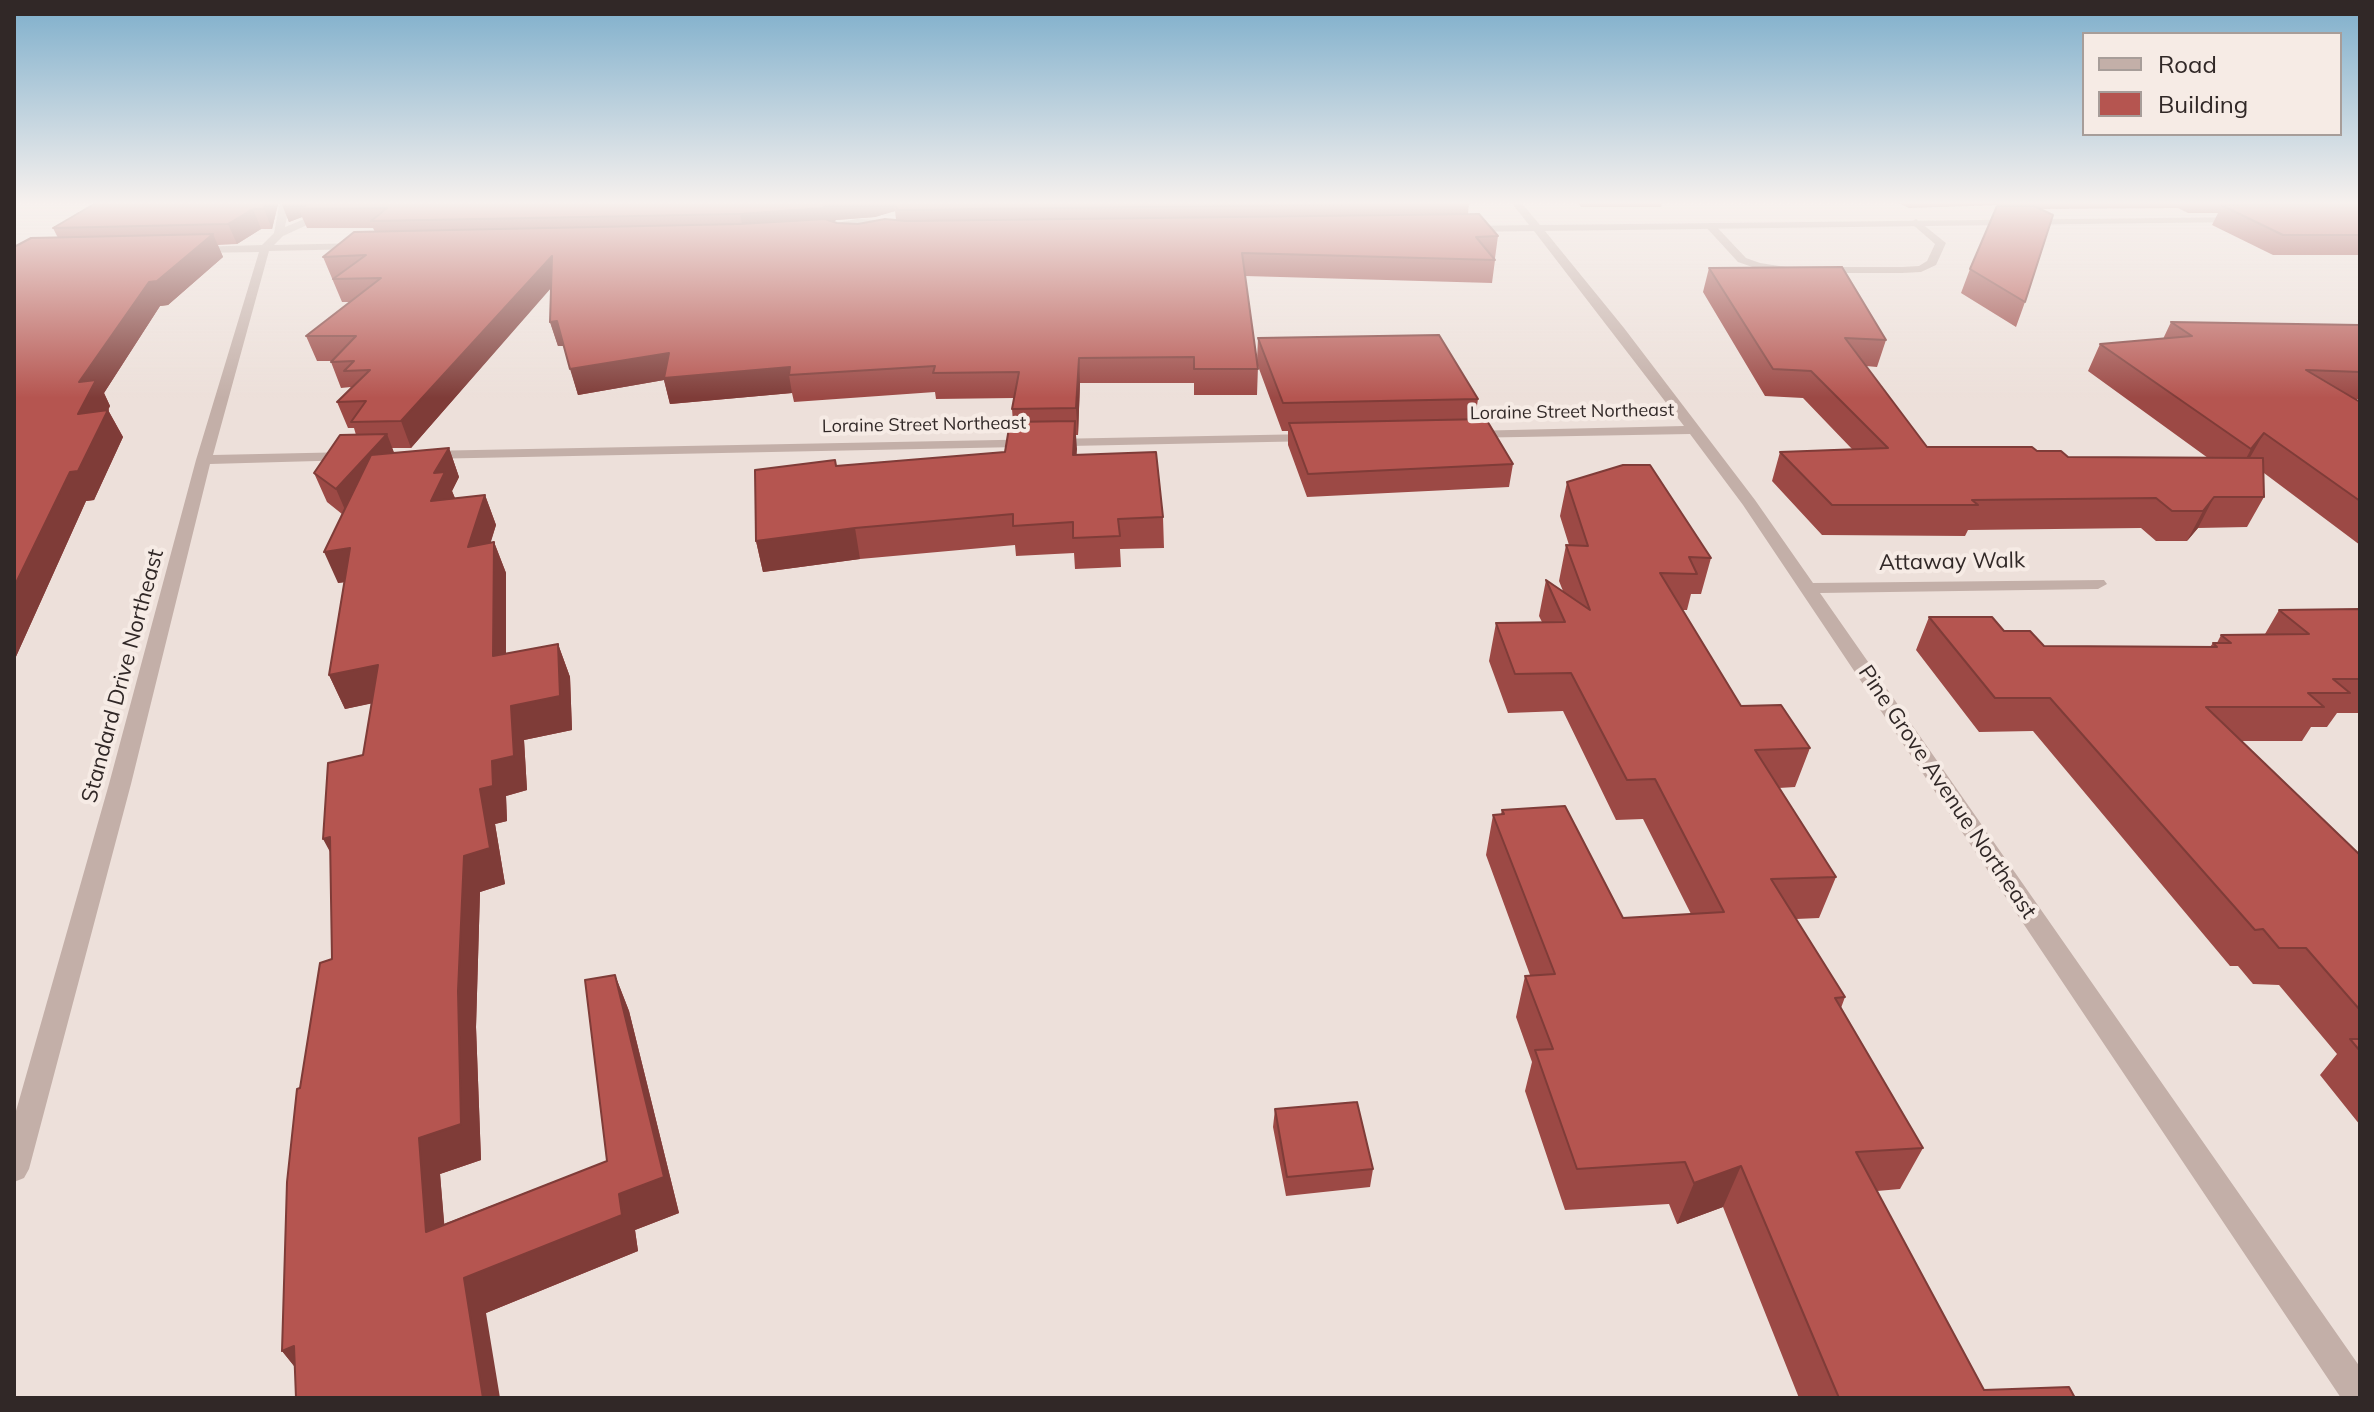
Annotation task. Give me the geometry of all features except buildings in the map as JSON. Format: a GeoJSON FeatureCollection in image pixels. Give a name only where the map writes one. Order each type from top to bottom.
{"type":"FeatureCollection","features":[{"type":"Feature","properties":{"kind":"street","name":"Standard Drive Northeast"},"geometry":{"type":"LineString","coordinates":[[14,1169],[124,769],[204,460],[264,267]]}},
{"type":"Feature","properties":{"kind":"street","name":"Pine Grove Avenue Northeast"},"geometry":{"type":"LineString","coordinates":[[1568,267],[1620,331],[1749,503],[2360,1396]]}},
{"type":"Feature","properties":{"kind":"street"},"geometry":{"type":"LineString","coordinates":[[1764,267],[1786,270],[1902,270],[1925,267]]}},
{"type":"Feature","properties":{"kind":"street","name":"Loraine Street Northeast"},"geometry":{"type":"LineString","coordinates":[[1455,435],[1692,430]]}},
{"type":"Feature","properties":{"kind":"street","name":"Loraine Street Northeast"},"geometry":{"type":"LineString","coordinates":[[407,455],[1328,437]]}},
{"type":"Feature","properties":{"kind":"street"},"geometry":{"type":"LineString","coordinates":[[204,460],[376,456]]}},
{"type":"Feature","properties":{"kind":"street","name":"Attaway Walk"},"geometry":{"type":"LineString","coordinates":[[1807,588],[2098,584]]}}]}
